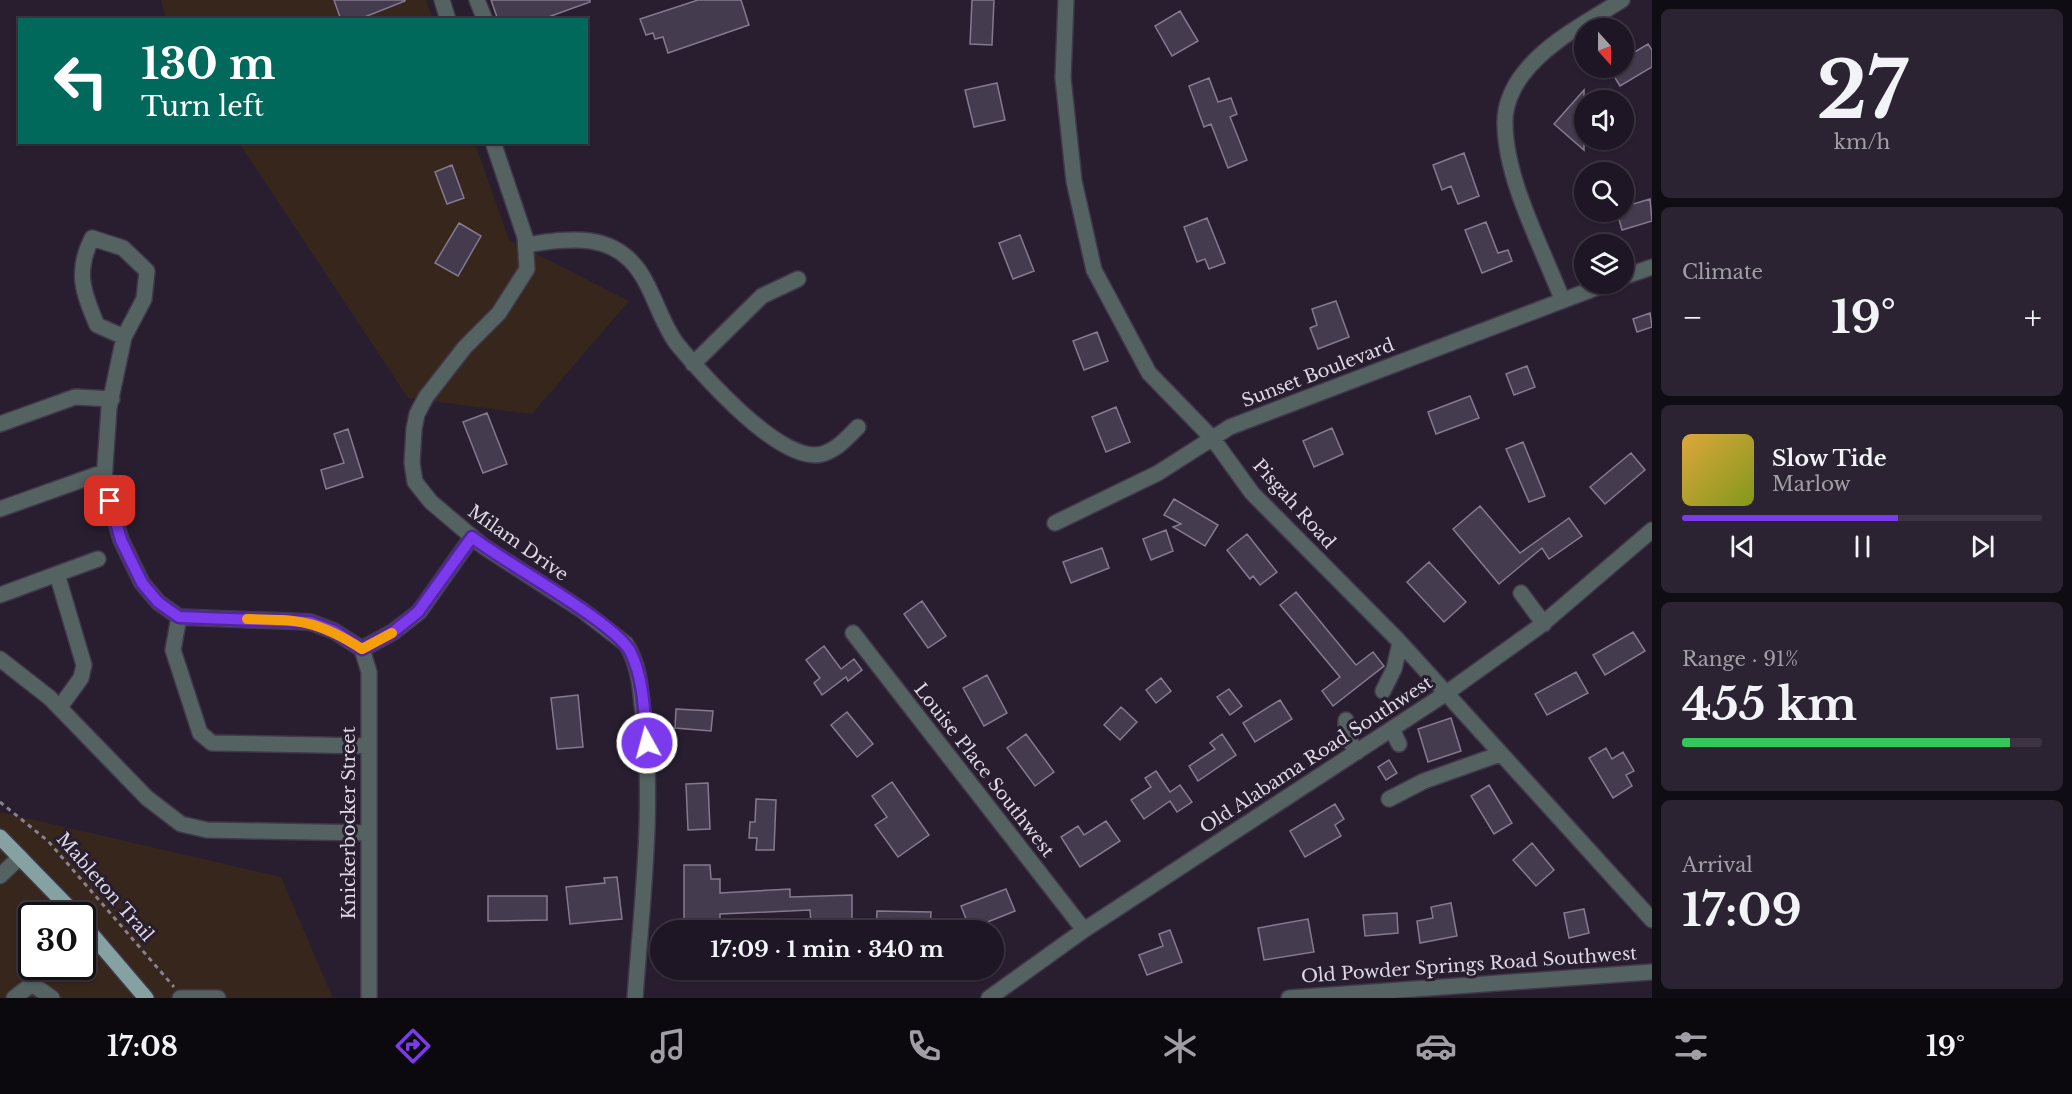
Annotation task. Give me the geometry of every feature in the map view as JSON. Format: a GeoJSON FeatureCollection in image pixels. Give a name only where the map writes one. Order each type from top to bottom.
{"type":"FeatureCollection","features":[{"type":"Feature","properties":{"kind":"main road"},"geometry":{"type":"LineString","coordinates":[[0,837],[63,902]]}},
{"type":"Feature","properties":{"kind":"main road"},"geometry":{"type":"LineString","coordinates":[[96,939],[146,998]]}},
{"type":"Feature","properties":{"kind":"street"},"geometry":{"type":"LineString","coordinates":[[442,0],[447,18]]}},
{"type":"Feature","properties":{"kind":"street"},"geometry":{"type":"LineString","coordinates":[[477,0],[484,18]]}},
{"type":"Feature","properties":{"kind":"street","name":"Pisgah Road"},"geometry":{"type":"LineString","coordinates":[[1066,0],[1063,78],[1074,181],[1094,270],[1149,373],[1213,439],[1252,493],[1400,642],[1652,920]]}},
{"type":"Feature","properties":{"kind":"street"},"geometry":{"type":"LineString","coordinates":[[1562,299],[1520,192],[1510,157],[1504,123],[1508,102],[1523,74],[1538,57],[1622,0]]}},
{"type":"Feature","properties":{"kind":"street","name":"Milam Drive"},"geometry":{"type":"LineString","coordinates":[[494,144],[511,190],[526,245],[527,269],[512,296],[465,346],[426,397],[417,414],[412,464],[415,482],[431,502],[472,537],[582,610],[626,644],[634,661],[647,743],[646,855],[635,998]]}},
{"type":"Feature","properties":{"kind":"street"},"geometry":{"type":"LineString","coordinates":[[124,337],[98,325],[87,301],[81,271],[92,238],[123,248],[147,271],[144,299],[124,337],[111,399],[104,472],[121,540],[142,583],[158,602],[179,617],[310,622],[334,631],[362,649],[393,632],[418,612],[472,537]]}},
{"type":"Feature","properties":{"kind":"street"},"geometry":{"type":"LineString","coordinates":[[526,245],[567,238],[593,241],[614,248],[631,261],[643,277],[668,333],[693,364],[770,438],[791,451],[806,455],[822,454],[841,444],[858,426]]}},
{"type":"Feature","properties":{"kind":"street"},"geometry":{"type":"LineString","coordinates":[[1634,274],[1652,267]]}},
{"type":"Feature","properties":{"kind":"street"},"geometry":{"type":"LineString","coordinates":[[693,364],[762,296],[798,279]]}},
{"type":"Feature","properties":{"kind":"street","name":"Sunset Boulevard"},"geometry":{"type":"LineString","coordinates":[[1055,523],[1158,473],[1230,427],[1577,294]]}},
{"type":"Feature","properties":{"kind":"street"},"geometry":{"type":"LineString","coordinates":[[0,424],[75,397],[111,399]]}},
{"type":"Feature","properties":{"kind":"street"},"geometry":{"type":"LineString","coordinates":[[0,509],[104,472]]}},
{"type":"Feature","properties":{"kind":"street","name":"Old Alabama Road Southwest"},"geometry":{"type":"LineString","coordinates":[[989,998],[1083,930],[1445,694],[1544,624],[1652,530]]}},
{"type":"Feature","properties":{"kind":"street"},"geometry":{"type":"LineString","coordinates":[[0,595],[98,559]]}},
{"type":"Feature","properties":{"kind":"street"},"geometry":{"type":"LineString","coordinates":[[57,574],[84,665],[81,678],[60,707]]}},
{"type":"Feature","properties":{"kind":"street"},"geometry":{"type":"LineString","coordinates":[[1521,593],[1544,624]]}},
{"type":"Feature","properties":{"kind":"street"},"geometry":{"type":"LineString","coordinates":[[179,617],[173,650],[200,733],[213,743],[369,746]]}},
{"type":"Feature","properties":{"kind":"street","name":"Louise Place Southwest"},"geometry":{"type":"LineString","coordinates":[[853,633],[1083,930]]}},
{"type":"Feature","properties":{"kind":"street"},"geometry":{"type":"LineString","coordinates":[[1383,691],[1394,669],[1400,642]]}},
{"type":"Feature","properties":{"kind":"street","name":"Knickerbocker Street"},"geometry":{"type":"LineString","coordinates":[[362,649],[369,672],[369,998]]}},
{"type":"Feature","properties":{"kind":"street"},"geometry":{"type":"LineString","coordinates":[[0,659],[60,707],[147,798],[181,824],[207,830],[368,833]]}},
{"type":"Feature","properties":{"kind":"street"},"geometry":{"type":"LineString","coordinates":[[1346,720],[1346,736],[1357,752]]}},
{"type":"Feature","properties":{"kind":"street"},"geometry":{"type":"LineString","coordinates":[[1392,729],[1399,744]]}},
{"type":"Feature","properties":{"kind":"street"},"geometry":{"type":"LineString","coordinates":[[1389,799],[1424,782],[1500,754]]}},
{"type":"Feature","properties":{"kind":"street"},"geometry":{"type":"LineString","coordinates":[[0,876],[20,857]]}},
{"type":"Feature","properties":{"kind":"street","name":"Old Powder Springs Road Southwest"},"geometry":{"type":"LineString","coordinates":[[1289,998],[1652,972]]}},
{"type":"Feature","properties":{"kind":"street"},"geometry":{"type":"LineString","coordinates":[[14,998],[35,980]]}},
{"type":"Feature","properties":{"kind":"street"},"geometry":{"type":"LineString","coordinates":[[32,984],[52,998]]}},
{"type":"Feature","properties":{"kind":"street"},"geometry":{"type":"LineString","coordinates":[[181,998],[219,998]]}},
{"type":"Feature","properties":{"kind":"path","name":"Mableton Trail"},"geometry":{"type":"LineString","coordinates":[[0,802],[48,841],[181,998]]}},
{"type":"Feature","properties":{"kind":"shaded area"},"geometry":{"type":"Polygon","coordinates":[[[161,0],[426,0],[433,18],[166,18],[161,0]]]}},
{"type":"Feature","properties":{"kind":"shaded area"},"geometry":{"type":"Polygon","coordinates":[[[240,144],[475,144],[509,240],[629,301],[532,414],[408,398],[240,144]]]}},
{"type":"Feature","properties":{"kind":"shaded area"},"geometry":{"type":"Polygon","coordinates":[[[0,812],[281,877],[333,998],[0,998],[0,812]]]}},
{"type":"Feature","properties":{"kind":"building"},"geometry":{"type":"Polygon","coordinates":[[[334,0],[405,0],[362,18],[340,18],[334,0]]]}},
{"type":"Feature","properties":{"kind":"building"},"geometry":{"type":"Polygon","coordinates":[[[491,0],[590,0],[590,2],[546,18],[497,18],[491,0]]]}},
{"type":"Feature","properties":{"kind":"building"},"geometry":{"type":"Polygon","coordinates":[[[698,0],[741,0],[749,25],[668,53],[663,37],[655,39],[653,33],[646,35],[640,19],[698,0]]]}},
{"type":"Feature","properties":{"kind":"building"},"geometry":{"type":"Polygon","coordinates":[[[972,0],[994,0],[992,45],[970,44],[972,0]]]}},
{"type":"Feature","properties":{"kind":"building"},"geometry":{"type":"Polygon","coordinates":[[[1180,11],[1198,41],[1172,56],[1155,26],[1180,11]]]}},
{"type":"Feature","properties":{"kind":"building"},"geometry":{"type":"Polygon","coordinates":[[[1648,44],[1652,50],[1652,67],[1634,78],[1634,52],[1648,44]]]}},
{"type":"Feature","properties":{"kind":"building"},"geometry":{"type":"Polygon","coordinates":[[[1209,78],[1218,102],[1231,98],[1237,114],[1230,117],[1247,160],[1228,168],[1211,124],[1204,127],[1189,86],[1209,78]]]}},
{"type":"Feature","properties":{"kind":"building"},"geometry":{"type":"Polygon","coordinates":[[[1615,78],[1633,78],[1620,86],[1615,78]]]}},
{"type":"Feature","properties":{"kind":"building"},"geometry":{"type":"Polygon","coordinates":[[[997,83],[1005,120],[974,127],[965,90],[997,83]]]}},
{"type":"Feature","properties":{"kind":"building"},"geometry":{"type":"Polygon","coordinates":[[[1574,101],[1574,141],[1554,124],[1574,101]]]}},
{"type":"Feature","properties":{"kind":"building"},"geometry":{"type":"Polygon","coordinates":[[[1464,153],[1479,196],[1458,204],[1451,186],[1442,190],[1433,165],[1464,153]]]}},
{"type":"Feature","properties":{"kind":"building"},"geometry":{"type":"Polygon","coordinates":[[[452,165],[464,198],[447,204],[435,172],[452,165]]]}},
{"type":"Feature","properties":{"kind":"building"},"geometry":{"type":"Polygon","coordinates":[[[1650,199],[1652,221],[1622,230],[1620,222],[1634,222],[1634,204],[1650,199]]]}},
{"type":"Feature","properties":{"kind":"building"},"geometry":{"type":"Polygon","coordinates":[[[1207,218],[1225,263],[1209,269],[1205,259],[1197,262],[1184,227],[1207,218]]]}},
{"type":"Feature","properties":{"kind":"building"},"geometry":{"type":"Polygon","coordinates":[[[1486,222],[1498,253],[1508,250],[1512,261],[1482,273],[1465,230],[1486,222]]]}},
{"type":"Feature","properties":{"kind":"building"},"geometry":{"type":"Polygon","coordinates":[[[459,223],[481,236],[458,276],[435,263],[459,223]]]}},
{"type":"Feature","properties":{"kind":"building"},"geometry":{"type":"Polygon","coordinates":[[[1020,235],[1034,271],[1013,279],[999,243],[1020,235]]]}},
{"type":"Feature","properties":{"kind":"building"},"geometry":{"type":"Polygon","coordinates":[[[1336,301],[1349,337],[1318,349],[1310,328],[1317,325],[1312,309],[1336,301]]]}},
{"type":"Feature","properties":{"kind":"building"},"geometry":{"type":"Polygon","coordinates":[[[1650,313],[1652,327],[1637,332],[1633,319],[1650,313]]]}},
{"type":"Feature","properties":{"kind":"building"},"geometry":{"type":"Polygon","coordinates":[[[1097,332],[1108,361],[1084,370],[1073,341],[1097,332]]]}},
{"type":"Feature","properties":{"kind":"building"},"geometry":{"type":"Polygon","coordinates":[[[1527,366],[1535,387],[1514,395],[1506,374],[1527,366]]]}},
{"type":"Feature","properties":{"kind":"building"},"geometry":{"type":"Polygon","coordinates":[[[1470,396],[1479,418],[1436,434],[1428,412],[1470,396]]]}},
{"type":"Feature","properties":{"kind":"building"},"geometry":{"type":"Polygon","coordinates":[[[1116,407],[1130,442],[1106,452],[1092,417],[1116,407]]]}},
{"type":"Feature","properties":{"kind":"building"},"geometry":{"type":"Polygon","coordinates":[[[487,413],[507,464],[483,473],[463,422],[487,413]]]}},
{"type":"Feature","properties":{"kind":"building"},"geometry":{"type":"Polygon","coordinates":[[[1332,428],[1343,454],[1314,467],[1303,441],[1332,428]]]}},
{"type":"Feature","properties":{"kind":"building"},"geometry":{"type":"Polygon","coordinates":[[[348,429],[363,477],[326,489],[321,470],[344,463],[334,434],[348,429]]]}},
{"type":"Feature","properties":{"kind":"building"},"geometry":{"type":"Polygon","coordinates":[[[1523,442],[1545,496],[1529,502],[1506,449],[1523,442]]]}},
{"type":"Feature","properties":{"kind":"building"},"geometry":{"type":"Polygon","coordinates":[[[1631,453],[1645,470],[1605,504],[1590,487],[1631,453]]]}},
{"type":"Feature","properties":{"kind":"building"},"geometry":{"type":"Polygon","coordinates":[[[1174,499],[1218,525],[1205,546],[1173,527],[1181,524],[1164,515],[1174,499]]]}},
{"type":"Feature","properties":{"kind":"building"},"geometry":{"type":"Polygon","coordinates":[[[1480,506],[1520,553],[1569,518],[1582,536],[1549,559],[1542,548],[1499,584],[1453,529],[1480,506]]]}},
{"type":"Feature","properties":{"kind":"building"},"geometry":{"type":"Polygon","coordinates":[[[1166,530],[1173,551],[1151,560],[1143,539],[1166,530]]]}},
{"type":"Feature","properties":{"kind":"building"},"geometry":{"type":"Polygon","coordinates":[[[1247,534],[1277,572],[1260,585],[1253,576],[1250,579],[1227,550],[1247,534]]]}},
{"type":"Feature","properties":{"kind":"building"},"geometry":{"type":"Polygon","coordinates":[[[1102,548],[1109,568],[1071,583],[1063,562],[1102,548]]]}},
{"type":"Feature","properties":{"kind":"building"},"geometry":{"type":"Polygon","coordinates":[[[1429,562],[1466,602],[1444,622],[1407,582],[1429,562]]]}},
{"type":"Feature","properties":{"kind":"building"},"geometry":{"type":"Polygon","coordinates":[[[1296,592],[1356,665],[1373,652],[1384,666],[1333,706],[1322,691],[1340,677],[1280,605],[1296,592]]]}},
{"type":"Feature","properties":{"kind":"building"},"geometry":{"type":"Polygon","coordinates":[[[922,601],[946,636],[928,648],[904,614],[922,601]]]}},
{"type":"Feature","properties":{"kind":"building"},"geometry":{"type":"Polygon","coordinates":[[[1633,632],[1645,651],[1605,675],[1593,655],[1633,632]]]}},
{"type":"Feature","properties":{"kind":"building"},"geometry":{"type":"Polygon","coordinates":[[[824,646],[841,669],[854,659],[862,670],[848,681],[846,677],[822,695],[814,683],[820,678],[806,660],[824,646]]]}},
{"type":"Feature","properties":{"kind":"building"},"geometry":{"type":"Polygon","coordinates":[[[1576,672],[1588,693],[1547,715],[1535,694],[1576,672]]]}},
{"type":"Feature","properties":{"kind":"building"},"geometry":{"type":"Polygon","coordinates":[[[987,675],[1007,713],[984,726],[963,688],[987,675]]]}},
{"type":"Feature","properties":{"kind":"building"},"geometry":{"type":"Polygon","coordinates":[[[1161,678],[1171,691],[1156,703],[1146,690],[1161,678]]]}},
{"type":"Feature","properties":{"kind":"building"},"geometry":{"type":"Polygon","coordinates":[[[1229,689],[1242,706],[1230,715],[1217,697],[1229,689]]]}},
{"type":"Feature","properties":{"kind":"building"},"geometry":{"type":"Polygon","coordinates":[[[578,695],[583,747],[557,749],[551,698],[578,695]]]}},
{"type":"Feature","properties":{"kind":"building"},"geometry":{"type":"Polygon","coordinates":[[[1280,700],[1292,719],[1255,742],[1243,723],[1280,700]]]}},
{"type":"Feature","properties":{"kind":"building"},"geometry":{"type":"Polygon","coordinates":[[[1121,707],[1137,722],[1120,740],[1104,725],[1121,707]]]}},
{"type":"Feature","properties":{"kind":"building"},"geometry":{"type":"Polygon","coordinates":[[[676,709],[713,711],[711,731],[675,728],[676,709]]]}},
{"type":"Feature","properties":{"kind":"building"},"geometry":{"type":"Polygon","coordinates":[[[847,712],[873,744],[857,757],[831,725],[847,712]]]}},
{"type":"Feature","properties":{"kind":"building"},"geometry":{"type":"Polygon","coordinates":[[[1451,718],[1461,751],[1428,762],[1418,729],[1451,718]]]}},
{"type":"Feature","properties":{"kind":"building"},"geometry":{"type":"Polygon","coordinates":[[[1026,734],[1054,772],[1035,786],[1007,748],[1026,734]]]}},
{"type":"Feature","properties":{"kind":"building"},"geometry":{"type":"Polygon","coordinates":[[[1222,734],[1236,755],[1198,781],[1189,766],[1215,749],[1210,743],[1222,734]]]}},
{"type":"Feature","properties":{"kind":"building"},"geometry":{"type":"Polygon","coordinates":[[[1606,748],[1612,759],[1623,752],[1634,771],[1626,775],[1632,786],[1613,798],[1589,758],[1606,748]]]}},
{"type":"Feature","properties":{"kind":"building"},"geometry":{"type":"Polygon","coordinates":[[[1389,760],[1397,773],[1386,780],[1378,767],[1389,760]]]}},
{"type":"Feature","properties":{"kind":"building"},"geometry":{"type":"Polygon","coordinates":[[[1156,771],[1170,792],[1180,785],[1192,802],[1177,812],[1170,801],[1144,819],[1131,800],[1151,787],[1145,778],[1156,771]]]}},
{"type":"Feature","properties":{"kind":"building"},"geometry":{"type":"Polygon","coordinates":[[[892,782],[929,835],[898,857],[875,825],[887,817],[872,796],[892,782]]]}},
{"type":"Feature","properties":{"kind":"building"},"geometry":{"type":"Polygon","coordinates":[[[708,783],[710,829],[688,830],[686,784],[708,783]]]}},
{"type":"Feature","properties":{"kind":"building"},"geometry":{"type":"Polygon","coordinates":[[[1489,785],[1512,823],[1494,834],[1471,796],[1489,785]]]}},
{"type":"Feature","properties":{"kind":"building"},"geometry":{"type":"Polygon","coordinates":[[[756,799],[776,800],[774,850],[756,850],[757,838],[749,838],[750,822],[755,822],[756,799]]]}},
{"type":"Feature","properties":{"kind":"building"},"geometry":{"type":"Polygon","coordinates":[[[1335,804],[1344,819],[1335,825],[1341,836],[1305,857],[1290,831],[1335,804]]]}},
{"type":"Feature","properties":{"kind":"building"},"geometry":{"type":"Polygon","coordinates":[[[1106,821],[1120,841],[1080,867],[1061,837],[1078,826],[1084,835],[1106,821]]]}},
{"type":"Feature","properties":{"kind":"building"},"geometry":{"type":"Polygon","coordinates":[[[1532,843],[1554,870],[1536,886],[1513,860],[1532,843]]]}},
{"type":"Feature","properties":{"kind":"building"},"geometry":{"type":"Polygon","coordinates":[[[684,865],[710,865],[711,879],[720,879],[720,893],[790,889],[790,897],[852,895],[852,920],[811,920],[810,910],[720,914],[720,920],[684,920],[684,865]]]}},
{"type":"Feature","properties":{"kind":"building"},"geometry":{"type":"Polygon","coordinates":[[[617,877],[622,919],[570,924],[566,887],[605,883],[604,878],[617,877]]]}},
{"type":"Feature","properties":{"kind":"building"},"geometry":{"type":"Polygon","coordinates":[[[1006,889],[1015,911],[992,920],[966,920],[961,906],[1006,889]]]}},
{"type":"Feature","properties":{"kind":"building"},"geometry":{"type":"Polygon","coordinates":[[[488,896],[547,896],[547,920],[488,921],[488,896]]]}},
{"type":"Feature","properties":{"kind":"building"},"geometry":{"type":"Polygon","coordinates":[[[1451,903],[1457,936],[1420,943],[1417,921],[1433,918],[1431,907],[1451,903]]]}},
{"type":"Feature","properties":{"kind":"building"},"geometry":{"type":"Polygon","coordinates":[[[1584,909],[1589,933],[1569,938],[1564,913],[1584,909]]]}},
{"type":"Feature","properties":{"kind":"building"},"geometry":{"type":"Polygon","coordinates":[[[877,911],[931,912],[931,920],[877,920],[877,911]]]}},
{"type":"Feature","properties":{"kind":"building"},"geometry":{"type":"Polygon","coordinates":[[[1397,913],[1398,933],[1365,936],[1363,915],[1397,913]]]}},
{"type":"Feature","properties":{"kind":"building"},"geometry":{"type":"Polygon","coordinates":[[[1308,919],[1314,952],[1264,960],[1258,928],[1308,919]]]}},
{"type":"Feature","properties":{"kind":"building"},"geometry":{"type":"Polygon","coordinates":[[[1170,930],[1182,962],[1147,975],[1139,955],[1163,946],[1159,934],[1170,930]]]}},
{"type":"Feature","properties":{"kind":"slow traffic"},"geometry":{"type":"LineString","coordinates":[[247,619],[310,622],[334,631],[362,649],[392,633]]}},
{"type":"Feature","properties":{"kind":"route"},"geometry":{"type":"LineString","coordinates":[[110,501],[121,540],[142,583],[158,602],[179,617],[310,622],[334,631],[362,649],[393,632],[418,612],[472,537],[582,610],[626,644],[638,673],[647,743]]}}]}
